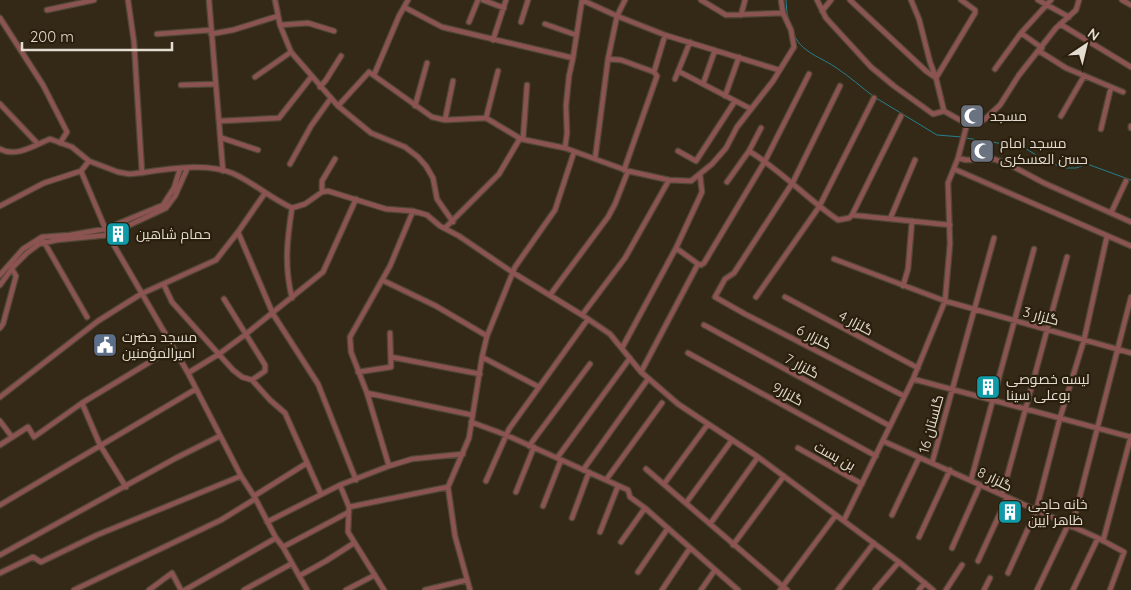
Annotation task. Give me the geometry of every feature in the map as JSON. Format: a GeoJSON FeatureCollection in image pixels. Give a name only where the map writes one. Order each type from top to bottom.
{"type":"FeatureCollection","features":[{"type":"Feature","properties":{"kind":"street"},"geometry":{"type":"LineString","coordinates":[[47,10],[94,0]]}},
{"type":"Feature","properties":{"kind":"street"},"geometry":{"type":"LineString","coordinates":[[128,0],[134,42],[142,173]]}},
{"type":"Feature","properties":{"kind":"street"},"geometry":{"type":"LineString","coordinates":[[209,0],[224,171]]}},
{"type":"Feature","properties":{"kind":"street"},"geometry":{"type":"LineString","coordinates":[[275,0],[280,25],[291,52],[338,106],[371,133],[405,147],[418,157],[433,178],[437,199],[453,222]]}},
{"type":"Feature","properties":{"kind":"street"},"geometry":{"type":"LineString","coordinates":[[374,75],[408,0]]}},
{"type":"Feature","properties":{"kind":"street"},"geometry":{"type":"LineString","coordinates":[[469,22],[478,0]]}},
{"type":"Feature","properties":{"kind":"street"},"geometry":{"type":"LineString","coordinates":[[483,0],[504,8]]}},
{"type":"Feature","properties":{"kind":"street"},"geometry":{"type":"LineString","coordinates":[[493,40],[506,0]]}},
{"type":"Feature","properties":{"kind":"street"},"geometry":{"type":"LineString","coordinates":[[521,22],[528,0]]}},
{"type":"Feature","properties":{"kind":"street"},"geometry":{"type":"LineString","coordinates":[[565,148],[568,76],[573,58],[582,0],[616,16],[666,35],[779,70]]}},
{"type":"Feature","properties":{"kind":"street"},"geometry":{"type":"LineString","coordinates":[[595,159],[608,59],[616,16],[625,0]]}},
{"type":"Feature","properties":{"kind":"street"},"geometry":{"type":"LineString","coordinates":[[701,0],[726,15],[783,13]]}},
{"type":"Feature","properties":{"kind":"street"},"geometry":{"type":"LineString","coordinates":[[741,15],[745,0]]}},
{"type":"Feature","properties":{"kind":"street"},"geometry":{"type":"LineString","coordinates":[[338,106],[368,71],[432,117],[445,120],[486,118],[522,139],[565,148],[626,170],[669,180],[691,181],[712,164],[726,148],[737,126],[769,86],[794,47],[791,30],[783,13],[781,0]]}},
{"type":"Feature","properties":{"kind":"street"},"geometry":{"type":"LineString","coordinates":[[817,0],[826,18],[871,67],[933,114],[944,111],[967,124],[976,124],[985,119],[1000,105],[1019,75],[1060,24],[1076,10],[1079,0]]}},
{"type":"Feature","properties":{"kind":"street"},"geometry":{"type":"LineString","coordinates":[[822,11],[831,0]]}},
{"type":"Feature","properties":{"kind":"street"},"geometry":{"type":"LineString","coordinates":[[850,0],[926,71],[936,78]]}},
{"type":"Feature","properties":{"kind":"street"},"geometry":{"type":"LineString","coordinates":[[911,0],[919,19],[944,111]]}},
{"type":"Feature","properties":{"kind":"street"},"geometry":{"type":"LineString","coordinates":[[936,78],[975,13],[972,6],[961,0]]}},
{"type":"Feature","properties":{"kind":"street"},"geometry":{"type":"LineString","coordinates":[[1038,0],[1069,17]]}},
{"type":"Feature","properties":{"kind":"street"},"geometry":{"type":"LineString","coordinates":[[995,69],[1022,33],[1051,0]]}},
{"type":"Feature","properties":{"kind":"street"},"geometry":{"type":"LineString","coordinates":[[1122,0],[1131,5]]}},
{"type":"Feature","properties":{"kind":"street"},"geometry":{"type":"LineString","coordinates":[[404,7],[437,25],[573,58]]}},
{"type":"Feature","properties":{"kind":"street"},"geometry":{"type":"LineString","coordinates":[[157,34],[233,30],[278,16]]}},
{"type":"Feature","properties":{"kind":"street"},"geometry":{"type":"LineString","coordinates":[[0,18],[43,84],[67,132],[60,143]]}},
{"type":"Feature","properties":{"kind":"street"},"geometry":{"type":"LineString","coordinates":[[280,25],[308,24],[334,31]]}},
{"type":"Feature","properties":{"kind":"street"},"geometry":{"type":"LineString","coordinates":[[545,24],[576,35]]}},
{"type":"Feature","properties":{"kind":"street"},"geometry":{"type":"LineString","coordinates":[[1060,24],[1131,67]]}},
{"type":"Feature","properties":{"kind":"street"},"geometry":{"type":"LineString","coordinates":[[1022,33],[1040,50],[1066,68],[1123,92]]}},
{"type":"Feature","properties":{"kind":"street"},"geometry":{"type":"LineString","coordinates":[[654,72],[666,35]]}},
{"type":"Feature","properties":{"kind":"street"},"geometry":{"type":"LineString","coordinates":[[675,79],[690,42]]}},
{"type":"Feature","properties":{"kind":"street"},"geometry":{"type":"LineString","coordinates":[[703,84],[715,50]]}},
{"type":"Feature","properties":{"kind":"street"},"geometry":{"type":"LineString","coordinates":[[255,77],[291,52]]}},
{"type":"Feature","properties":{"kind":"street"},"geometry":{"type":"LineString","coordinates":[[320,87],[340,56]]}},
{"type":"Feature","properties":{"kind":"street"},"geometry":{"type":"LineString","coordinates":[[725,96],[738,57]]}},
{"type":"Feature","properties":{"kind":"street"},"geometry":{"type":"LineString","coordinates":[[550,295],[608,217],[615,204],[658,76],[654,72],[621,60],[608,59]]}},
{"type":"Feature","properties":{"kind":"street"},"geometry":{"type":"LineString","coordinates":[[415,106],[427,63]]}},
{"type":"Feature","properties":{"kind":"street"},"geometry":{"type":"LineString","coordinates":[[486,118],[498,71]]}},
{"type":"Feature","properties":{"kind":"street"},"geometry":{"type":"LineString","coordinates":[[678,71],[750,109]]}},
{"type":"Feature","properties":{"kind":"street"},"geometry":{"type":"LineString","coordinates":[[676,248],[701,266],[704,263],[765,161],[809,74]]}},
{"type":"Feature","properties":{"kind":"street"},"geometry":{"type":"LineString","coordinates":[[220,120],[279,118],[312,76]]}},
{"type":"Feature","properties":{"kind":"street"},"geometry":{"type":"LineString","coordinates":[[1061,116],[1084,76]]}},
{"type":"Feature","properties":{"kind":"street"},"geometry":{"type":"LineString","coordinates":[[445,120],[453,81]]}},
{"type":"Feature","properties":{"kind":"street"},"geometry":{"type":"LineString","coordinates":[[181,85],[216,84]]}},
{"type":"Feature","properties":{"kind":"street"},"geometry":{"type":"LineString","coordinates":[[445,228],[499,174],[522,139],[527,85]]}},
{"type":"Feature","properties":{"kind":"street"},"geometry":{"type":"LineString","coordinates":[[793,182],[840,86]]}},
{"type":"Feature","properties":{"kind":"street"},"geometry":{"type":"LineString","coordinates":[[1102,129],[1111,87]]}},
{"type":"Feature","properties":{"kind":"street"},"geometry":{"type":"LineString","coordinates":[[290,164],[311,126],[331,98]]}},
{"type":"Feature","properties":{"kind":"street"},"geometry":{"type":"LineString","coordinates":[[756,297],[819,207],[874,98]]}},
{"type":"Feature","properties":{"kind":"street"},"geometry":{"type":"LineString","coordinates":[[678,151],[696,161],[736,101]]}},
{"type":"Feature","properties":{"kind":"street"},"geometry":{"type":"LineString","coordinates":[[0,104],[38,144]]}},
{"type":"Feature","properties":{"kind":"street"},"geometry":{"type":"LineString","coordinates":[[750,151],[793,182],[819,207],[838,220],[849,218],[901,116]]}},
{"type":"Feature","properties":{"kind":"street"},"geometry":{"type":"LineString","coordinates":[[844,520],[913,379],[945,301],[950,244],[948,183],[958,158],[967,124]]}},
{"type":"Feature","properties":{"kind":"street"},"geometry":{"type":"LineString","coordinates":[[728,182],[750,151],[761,128]]}},
{"type":"Feature","properties":{"kind":"street"},"geometry":{"type":"LineString","coordinates":[[222,138],[258,150]]}},
{"type":"Feature","properties":{"kind":"street"},"geometry":{"type":"LineString","coordinates":[[0,149],[11,152],[50,140],[72,147],[89,161],[128,174],[214,168],[252,184],[275,200],[292,208],[304,204],[328,190],[368,205],[386,209],[413,211],[427,215],[436,223],[610,334],[641,372],[678,404],[758,457],[844,520],[933,590]]}},
{"type":"Feature","properties":{"kind":"street"},"geometry":{"type":"LineString","coordinates":[[470,590],[455,536],[448,488],[469,438],[482,357],[512,272],[555,210],[574,152]]}},
{"type":"Feature","properties":{"kind":"street"},"geometry":{"type":"LineString","coordinates":[[958,158],[966,160],[994,159],[1131,222]]}},
{"type":"Feature","properties":{"kind":"street"},"geometry":{"type":"LineString","coordinates":[[322,192],[322,181],[335,159]]}},
{"type":"Feature","properties":{"kind":"street"},"geometry":{"type":"LineString","coordinates":[[890,219],[916,160]]}},
{"type":"Feature","properties":{"kind":"street"},"geometry":{"type":"LineString","coordinates":[[0,206],[44,183],[81,171],[89,161]]}},
{"type":"Feature","properties":{"kind":"street"},"geometry":{"type":"LineString","coordinates":[[70,237],[105,229],[163,205],[174,188],[180,169]]}},
{"type":"Feature","properties":{"kind":"street"},"geometry":{"type":"LineString","coordinates":[[0,275],[43,240],[108,234],[166,208],[174,196],[186,169]]}},
{"type":"Feature","properties":{"kind":"street"},"geometry":{"type":"LineString","coordinates":[[954,169],[1131,246]]}},
{"type":"Feature","properties":{"kind":"street"},"geometry":{"type":"LineString","coordinates":[[81,171],[105,229],[188,373],[241,476],[306,590]]}},
{"type":"Feature","properties":{"kind":"street"},"geometry":{"type":"LineString","coordinates":[[622,348],[676,248],[702,192],[700,175]]}},
{"type":"Feature","properties":{"kind":"street"},"geometry":{"type":"LineString","coordinates":[[582,315],[625,258],[669,180]]}},
{"type":"Feature","properties":{"kind":"street"},"geometry":{"type":"LineString","coordinates":[[1111,213],[1126,181]]}},
{"type":"Feature","properties":{"kind":"street","name":"گلزار 6"},"geometry":{"type":"LineString","coordinates":[[793,182],[734,272],[725,279],[715,297],[904,396]]}},
{"type":"Feature","properties":{"kind":"street"},"geometry":{"type":"LineString","coordinates":[[0,397],[98,321],[141,294],[216,260],[265,193]]}},
{"type":"Feature","properties":{"kind":"street"},"geometry":{"type":"LineString","coordinates":[[188,373],[219,354],[273,314],[323,272],[356,199]]}},
{"type":"Feature","properties":{"kind":"street"},"geometry":{"type":"LineString","coordinates":[[292,208],[286,252],[286,277],[292,298]]}},
{"type":"Feature","properties":{"kind":"street"},"geometry":{"type":"LineString","coordinates":[[389,466],[367,393],[351,352],[350,337],[390,266],[413,211]]}},
{"type":"Feature","properties":{"kind":"street"},"geometry":{"type":"LineString","coordinates":[[852,215],[950,225]]}},
{"type":"Feature","properties":{"kind":"street"},"geometry":{"type":"LineString","coordinates":[[903,286],[908,269],[912,221]]}},
{"type":"Feature","properties":{"kind":"street"},"geometry":{"type":"LineString","coordinates":[[238,232],[273,314],[318,384],[356,480]]}},
{"type":"Feature","properties":{"kind":"street"},"geometry":{"type":"LineString","coordinates":[[1008,573],[1036,511],[1060,418],[1084,340],[1107,236]]}},
{"type":"Feature","properties":{"kind":"street","name":"گلستان 16"},"geometry":{"type":"LineString","coordinates":[[932,463],[994,238]]}},
{"type":"Feature","properties":{"kind":"street"},"geometry":{"type":"LineString","coordinates":[[43,240],[87,317]]}},
{"type":"Feature","properties":{"kind":"street"},"geometry":{"type":"LineString","coordinates":[[971,480],[1034,249]]}},
{"type":"Feature","properties":{"kind":"street"},"geometry":{"type":"LineString","coordinates":[[1002,495],[1067,257]]}},
{"type":"Feature","properties":{"kind":"street","name":"گلزار 3"},"geometry":{"type":"LineString","coordinates":[[834,259],[945,301],[1131,353]]}},
{"type":"Feature","properties":{"kind":"street"},"geometry":{"type":"LineString","coordinates":[[641,372],[698,264]]}},
{"type":"Feature","properties":{"kind":"street"},"geometry":{"type":"LineString","coordinates":[[0,285],[12,266]]}},
{"type":"Feature","properties":{"kind":"street"},"geometry":{"type":"LineString","coordinates":[[0,328],[6,314],[16,276],[12,266]]}},
{"type":"Feature","properties":{"kind":"street"},"geometry":{"type":"LineString","coordinates":[[382,280],[436,306],[488,336]]}},
{"type":"Feature","properties":{"kind":"street"},"geometry":{"type":"LineString","coordinates":[[164,285],[172,302],[233,370],[242,377],[252,380],[285,413],[321,494]]}},
{"type":"Feature","properties":{"kind":"street","name":"گلزار 4"},"geometry":{"type":"LineString","coordinates":[[785,297],[918,368]]}},
{"type":"Feature","properties":{"kind":"street"},"geometry":{"type":"LineString","coordinates":[[1037,590],[1070,526],[1131,297]]}},
{"type":"Feature","properties":{"kind":"street"},"geometry":{"type":"LineString","coordinates":[[224,299],[265,365],[266,369],[252,380]]}},
{"type":"Feature","properties":{"kind":"street"},"geometry":{"type":"LineString","coordinates":[[486,481],[509,428],[588,319]]}},
{"type":"Feature","properties":{"kind":"street","name":"گلزار 7"},"geometry":{"type":"LineString","coordinates":[[704,325],[890,426]]}},
{"type":"Feature","properties":{"kind":"street"},"geometry":{"type":"LineString","coordinates":[[358,372],[391,367],[390,332]]}},
{"type":"Feature","properties":{"kind":"street"},"geometry":{"type":"LineString","coordinates":[[0,445],[28,427],[34,437],[82,403],[173,348]]}},
{"type":"Feature","properties":{"kind":"street","name":"گلزار9"},"geometry":{"type":"LineString","coordinates":[[688,353],[876,456]]}},
{"type":"Feature","properties":{"kind":"street"},"geometry":{"type":"LineString","coordinates":[[392,357],[480,374]]}},
{"type":"Feature","properties":{"kind":"street"},"geometry":{"type":"LineString","coordinates":[[482,357],[539,387]]}},
{"type":"Feature","properties":{"kind":"street"},"geometry":{"type":"LineString","coordinates":[[544,506],[559,459],[630,358]]}},
{"type":"Feature","properties":{"kind":"street"},"geometry":{"type":"LineString","coordinates":[[516,492],[531,447],[590,364]]}},
{"type":"Feature","properties":{"kind":"street"},"geometry":{"type":"LineString","coordinates":[[583,470],[648,379]]}},
{"type":"Feature","properties":{"kind":"street"},"geometry":{"type":"LineString","coordinates":[[913,379],[1131,436],[1100,539],[1073,590]]}},
{"type":"Feature","properties":{"kind":"street"},"geometry":{"type":"LineString","coordinates":[[0,505],[196,390]]}},
{"type":"Feature","properties":{"kind":"street"},"geometry":{"type":"LineString","coordinates":[[367,393],[472,415]]}},
{"type":"Feature","properties":{"kind":"street"},"geometry":{"type":"LineString","coordinates":[[606,480],[662,402]]}},
{"type":"Feature","properties":{"kind":"street"},"geometry":{"type":"LineString","coordinates":[[82,403],[100,446],[126,487]]}},
{"type":"Feature","properties":{"kind":"street"},"geometry":{"type":"LineString","coordinates":[[0,421],[12,437]]}},
{"type":"Feature","properties":{"kind":"street"},"geometry":{"type":"LineString","coordinates":[[471,422],[506,435],[628,490],[630,497],[738,590]]}},
{"type":"Feature","properties":{"kind":"street"},"geometry":{"type":"LineString","coordinates":[[664,484],[708,424]]}},
{"type":"Feature","properties":{"kind":"street"},"geometry":{"type":"LineString","coordinates":[[0,555],[176,458],[220,436]]}},
{"type":"Feature","properties":{"kind":"street"},"geometry":{"type":"LineString","coordinates":[[686,503],[732,440]]}},
{"type":"Feature","properties":{"kind":"street","name":"گلزار 8"},"geometry":{"type":"LineString","coordinates":[[883,441],[1100,539],[1124,552],[1110,590]]}},
{"type":"Feature","properties":{"kind":"street","name":"بن بست"},"geometry":{"type":"LineString","coordinates":[[798,448],[862,484]]}},
{"type":"Feature","properties":{"kind":"street"},"geometry":{"type":"LineString","coordinates":[[267,522],[340,485],[389,466],[412,459],[463,454]]}},
{"type":"Feature","properties":{"kind":"street"},"geometry":{"type":"LineString","coordinates":[[710,524],[758,457]]}},
{"type":"Feature","properties":{"kind":"street"},"geometry":{"type":"LineString","coordinates":[[892,515],[919,458]]}},
{"type":"Feature","properties":{"kind":"street"},"geometry":{"type":"LineString","coordinates":[[74,590],[221,520],[307,463]]}},
{"type":"Feature","properties":{"kind":"street"},"geometry":{"type":"LineString","coordinates":[[646,469],[783,589],[836,515]]}},
{"type":"Feature","properties":{"kind":"street"},"geometry":{"type":"LineString","coordinates":[[919,537],[950,470]]}},
{"type":"Feature","properties":{"kind":"street"},"geometry":{"type":"LineString","coordinates":[[572,518],[589,472]]}},
{"type":"Feature","properties":{"kind":"street"},"geometry":{"type":"LineString","coordinates":[[0,573],[17,566],[29,558],[33,557],[40,562],[105,532],[241,476]]}},
{"type":"Feature","properties":{"kind":"street"},"geometry":{"type":"LineString","coordinates":[[733,545],[784,476]]}},
{"type":"Feature","properties":{"kind":"street"},"geometry":{"type":"LineString","coordinates":[[340,485],[349,509],[348,532],[384,590]]}},
{"type":"Feature","properties":{"kind":"street"},"geometry":{"type":"LineString","coordinates":[[952,548],[980,485]]}},
{"type":"Feature","properties":{"kind":"street"},"geometry":{"type":"LineString","coordinates":[[600,532],[618,486]]}},
{"type":"Feature","properties":{"kind":"street"},"geometry":{"type":"LineString","coordinates":[[283,547],[349,509],[448,488]]}},
{"type":"Feature","properties":{"kind":"street"},"geometry":{"type":"LineString","coordinates":[[978,561],[1008,498]]}},
{"type":"Feature","properties":{"kind":"street"},"geometry":{"type":"LineString","coordinates":[[622,542],[645,508]]}},
{"type":"Feature","properties":{"kind":"street"},"geometry":{"type":"LineString","coordinates":[[638,572],[668,528]]}},
{"type":"Feature","properties":{"kind":"street"},"geometry":{"type":"LineString","coordinates":[[185,590],[276,538]]}},
{"type":"Feature","properties":{"kind":"street"},"geometry":{"type":"LineString","coordinates":[[299,576],[354,543]]}},
{"type":"Feature","properties":{"kind":"street"},"geometry":{"type":"LineString","coordinates":[[838,590],[874,544]]}},
{"type":"Feature","properties":{"kind":"street"},"geometry":{"type":"LineString","coordinates":[[662,590],[690,548]]}},
{"type":"Feature","properties":{"kind":"street"},"geometry":{"type":"LineString","coordinates":[[875,590],[899,562]]}},
{"type":"Feature","properties":{"kind":"street"},"geometry":{"type":"LineString","coordinates":[[244,590],[291,564]]}},
{"type":"Feature","properties":{"kind":"street"},"geometry":{"type":"LineString","coordinates":[[946,590],[962,565]]}},
{"type":"Feature","properties":{"kind":"street"},"geometry":{"type":"LineString","coordinates":[[701,590],[715,570]]}},
{"type":"Feature","properties":{"kind":"street"},"geometry":{"type":"LineString","coordinates":[[149,590],[172,573],[181,590]]}},
{"type":"Feature","properties":{"kind":"street"},"geometry":{"type":"LineString","coordinates":[[346,590],[375,575]]}},
{"type":"Feature","properties":{"kind":"street"},"geometry":{"type":"LineString","coordinates":[[984,590],[990,578]]}},
{"type":"Feature","properties":{"kind":"street"},"geometry":{"type":"LineString","coordinates":[[425,590],[467,580]]}},
{"type":"Feature","properties":{"kind":"street"},"geometry":{"type":"LineString","coordinates":[[919,590],[925,583]]}},
{"type":"Feature","properties":{"kind":"waterway"},"geometry":{"type":"LineString","coordinates":[[786,0],[791,26]]}},
{"type":"Feature","properties":{"kind":"waterway"},"geometry":{"type":"LineString","coordinates":[[793,32],[796,39],[806,50],[847,75],[873,96]]}},
{"type":"Feature","properties":{"kind":"waterway"},"geometry":{"type":"LineString","coordinates":[[876,98],[937,135],[962,137]]}},
{"type":"Feature","properties":{"kind":"waterway"},"geometry":{"type":"LineString","coordinates":[[966,138],[1023,147],[1046,161],[1064,168],[1076,168],[1087,164],[1131,180]]}},
{"type":"Feature","properties":{"kind":"place","name":"مسجد"},"geometry":{"type":"Point","coordinates":[972,116]}},
{"type":"Feature","properties":{"kind":"place","name":"مسجد امام حسن العسکری"},"geometry":{"type":"Point","coordinates":[982,151]}},
{"type":"Feature","properties":{"kind":"place","name":"حمام شاهین"},"geometry":{"type":"Point","coordinates":[118,234]}},
{"type":"Feature","properties":{"kind":"place","name":"مسجد حضرت امیرالمؤمنین"},"geometry":{"type":"Point","coordinates":[105,345]}},
{"type":"Feature","properties":{"kind":"place","name":"لیسه خصوصی بوعلی سینا"},"geometry":{"type":"Point","coordinates":[988,387]}},
{"type":"Feature","properties":{"kind":"place","name":"خانه حاجی ظاهر آیین"},"geometry":{"type":"Point","coordinates":[1010,512]}}]}
